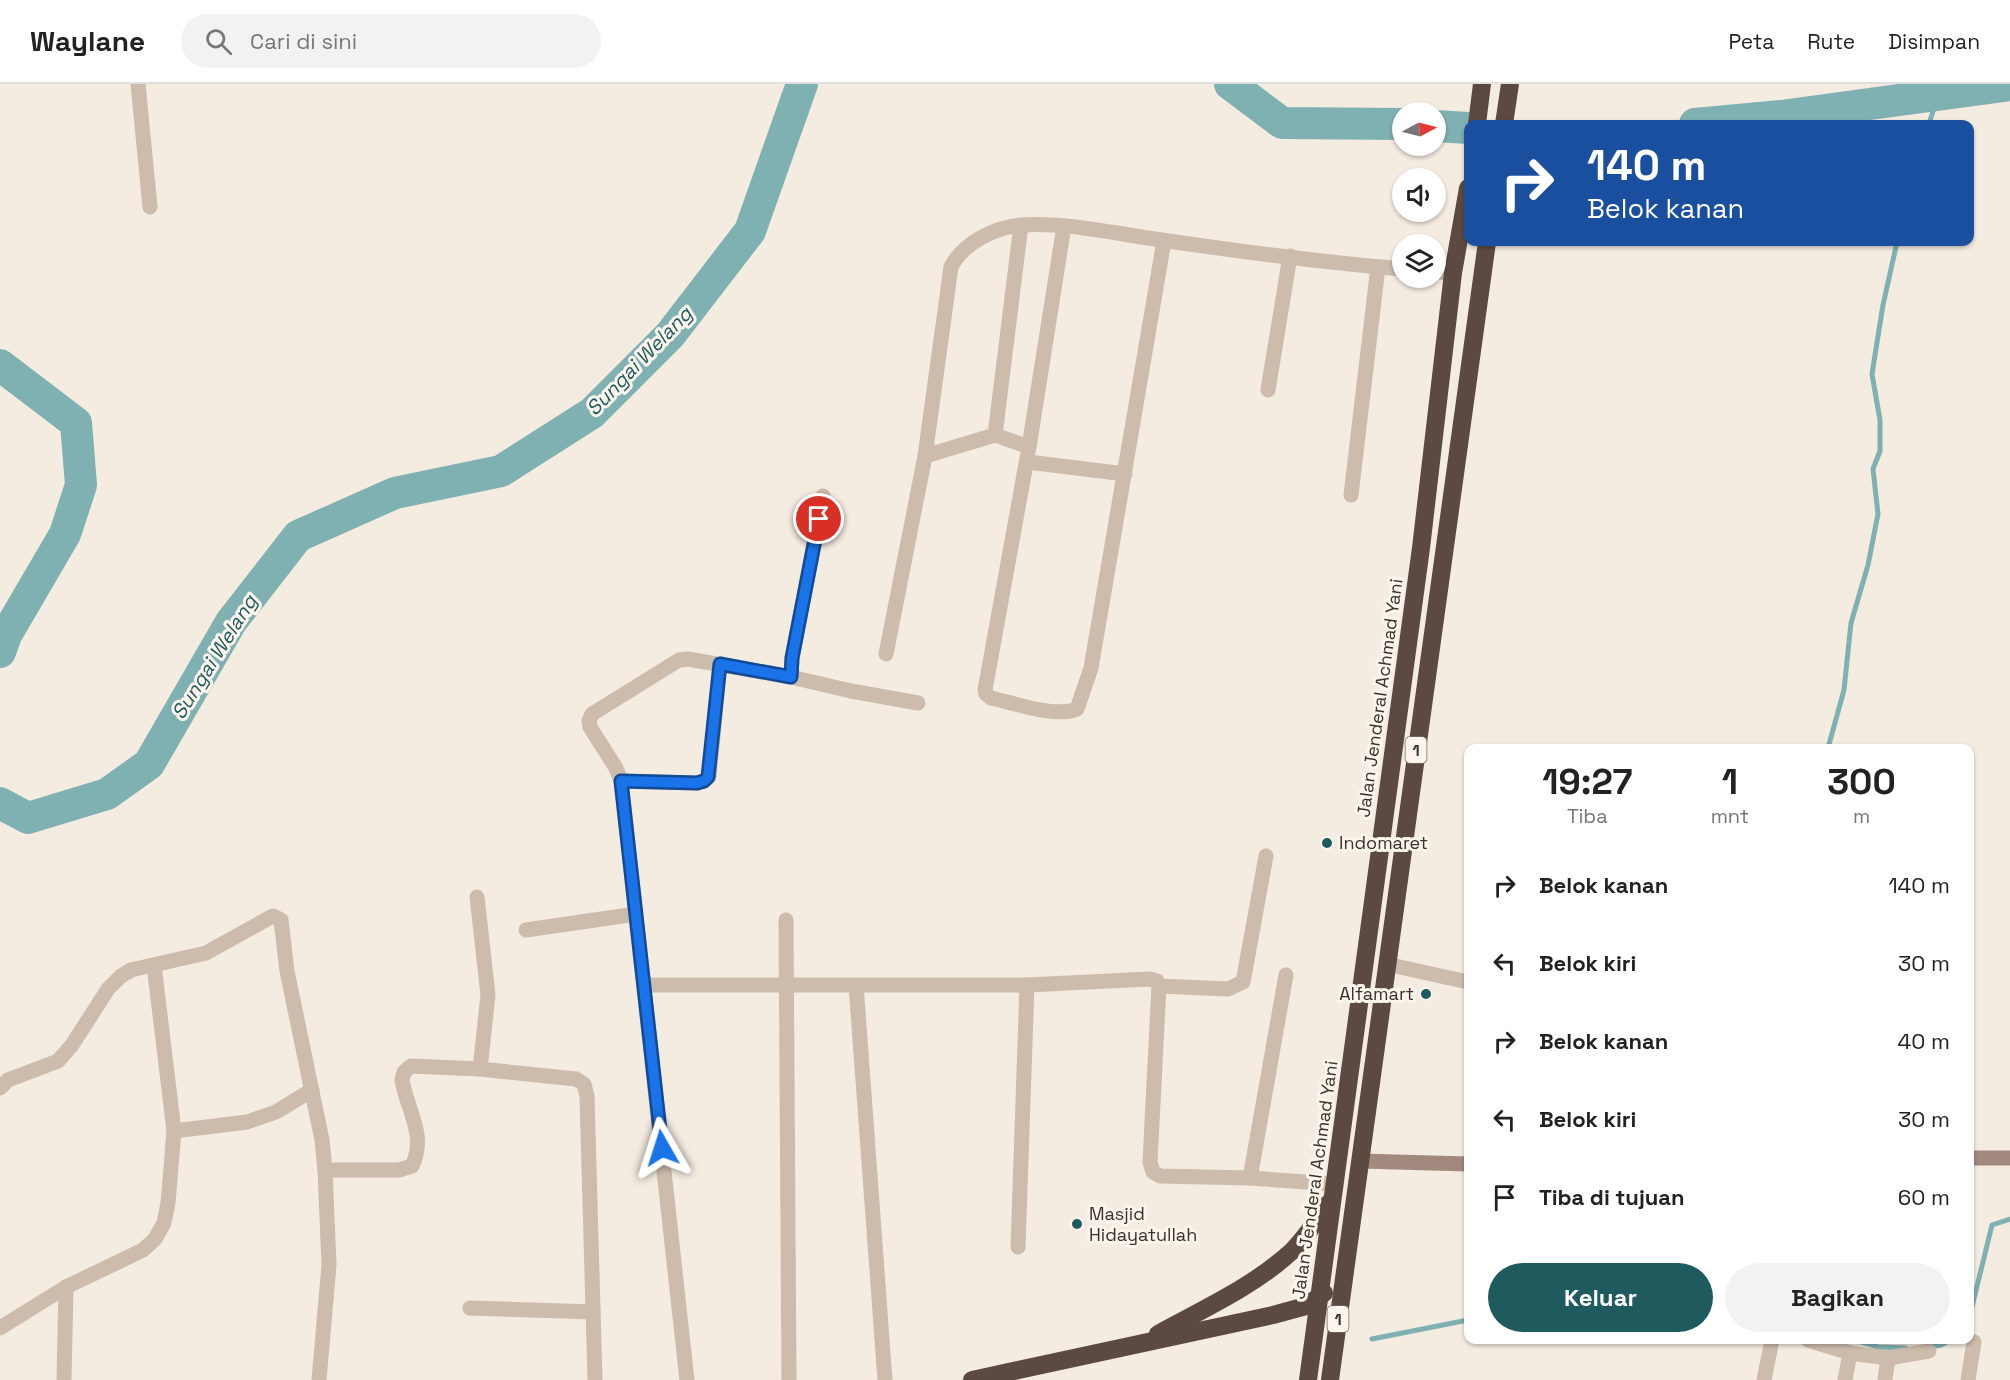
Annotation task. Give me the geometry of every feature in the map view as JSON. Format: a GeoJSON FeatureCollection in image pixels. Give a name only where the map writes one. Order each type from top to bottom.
{"type":"FeatureCollection","features":[{"type":"Feature","properties":{"kind":"highway"},"geometry":{"type":"LineString","coordinates":[[1478,120],[1482,84]]}},
{"type":"Feature","properties":{"kind":"highway"},"geometry":{"type":"LineString","coordinates":[[1505,120],[1510,84]]}},
{"type":"Feature","properties":{"kind":"highway","name":"Jalan Jenderal Achmad Yani"},"geometry":{"type":"LineString","coordinates":[[1446,266],[1464,207]]}},
{"type":"Feature","properties":{"kind":"highway","name":"1"},"geometry":{"type":"LineString","coordinates":[[1330,1380],[1485,246]]}},
{"type":"Feature","properties":{"kind":"highway","name":"Jalan Jenderal Achmad Yani"},"geometry":{"type":"LineString","coordinates":[[1308,1380],[1421,548],[1443,288]]}},
{"type":"Feature","properties":{"kind":"highway"},"geometry":{"type":"LineString","coordinates":[[1140,1343],[1250,1284],[1292,1251],[1313,1226],[1332,1192]]}},
{"type":"Feature","properties":{"kind":"highway"},"geometry":{"type":"LineString","coordinates":[[972,1380],[1306,1306],[1319,1298],[1333,1284],[1346,1258]]}},
{"type":"Feature","properties":{"kind":"street"},"geometry":{"type":"LineString","coordinates":[[138,84],[150,207]]}},
{"type":"Feature","properties":{"kind":"street"},"geometry":{"type":"LineString","coordinates":[[995,435],[1021,225]]}},
{"type":"Feature","properties":{"kind":"street"},"geometry":{"type":"LineString","coordinates":[[886,654],[925,456],[951,267],[956,256],[973,242],[1004,229],[1021,225],[1064,226],[1164,241],[1392,268]]}},
{"type":"Feature","properties":{"kind":"street"},"geometry":{"type":"LineString","coordinates":[[1064,226],[1028,454],[985,690],[991,698],[1052,711],[1075,710],[1079,707],[1091,668],[1164,241]]}},
{"type":"Feature","properties":{"kind":"street"},"geometry":{"type":"LineString","coordinates":[[1268,390],[1290,256]]}},
{"type":"Feature","properties":{"kind":"street"},"geometry":{"type":"LineString","coordinates":[[1351,495],[1378,267]]}},
{"type":"Feature","properties":{"kind":"street"},"geometry":{"type":"LineString","coordinates":[[925,456],[995,435],[1028,454],[1125,474]]}},
{"type":"Feature","properties":{"kind":"street"},"geometry":{"type":"LineString","coordinates":[[791,677],[792,658],[823,496]]}},
{"type":"Feature","properties":{"kind":"street"},"geometry":{"type":"LineString","coordinates":[[687,1380],[621,781],[616,768],[590,727],[590,716],[679,660],[688,659],[918,703]]}},
{"type":"Feature","properties":{"kind":"street"},"geometry":{"type":"LineString","coordinates":[[621,781],[697,783],[708,777],[720,664]]}},
{"type":"Feature","properties":{"kind":"street"},"geometry":{"type":"LineString","coordinates":[[1159,986],[1228,989],[1243,982],[1266,856]]}},
{"type":"Feature","properties":{"kind":"street"},"geometry":{"type":"LineString","coordinates":[[477,897],[488,995],[480,1069]]}},
{"type":"Feature","properties":{"kind":"street"},"geometry":{"type":"LineString","coordinates":[[526,930],[636,914]]}},
{"type":"Feature","properties":{"kind":"street"},"geometry":{"type":"LineString","coordinates":[[0,1088],[8,1080],[58,1061],[72,1045],[108,989],[131,970],[206,953],[268,918],[273,916],[281,920],[287,971],[322,1140],[325,1170],[329,1265],[320,1380]]}},
{"type":"Feature","properties":{"kind":"street"},"geometry":{"type":"LineString","coordinates":[[786,920],[789,1380]]}},
{"type":"Feature","properties":{"kind":"street"},"geometry":{"type":"LineString","coordinates":[[1386,964],[1464,981]]}},
{"type":"Feature","properties":{"kind":"street"},"geometry":{"type":"LineString","coordinates":[[0,1328],[66,1287],[143,1250],[155,1239],[164,1223],[168,1203],[174,1131],[154,965]]}},
{"type":"Feature","properties":{"kind":"street"},"geometry":{"type":"LineString","coordinates":[[1250,1178],[1286,975]]}},
{"type":"Feature","properties":{"kind":"street"},"geometry":{"type":"LineString","coordinates":[[645,985],[1027,985],[1150,979],[1157,981],[1159,986],[1150,1162],[1153,1172],[1160,1176],[1250,1178],[1332,1192]]}},
{"type":"Feature","properties":{"kind":"street"},"geometry":{"type":"LineString","coordinates":[[856,985],[885,1380]]}},
{"type":"Feature","properties":{"kind":"street"},"geometry":{"type":"LineString","coordinates":[[1018,1247],[1027,985]]}},
{"type":"Feature","properties":{"kind":"street"},"geometry":{"type":"LineString","coordinates":[[325,1170],[399,1170],[412,1166],[416,1157],[419,1135],[402,1080],[404,1072],[411,1066],[480,1069],[576,1079],[584,1084],[587,1096],[595,1380]]}},
{"type":"Feature","properties":{"kind":"street"},"geometry":{"type":"LineString","coordinates":[[174,1131],[247,1122],[276,1112],[312,1090]]}},
{"type":"Feature","properties":{"kind":"street"},"geometry":{"type":"LineString","coordinates":[[1974,1158],[2010,1158]]}},
{"type":"Feature","properties":{"kind":"street"},"geometry":{"type":"LineString","coordinates":[[1360,1161],[1464,1164]]}},
{"type":"Feature","properties":{"kind":"street"},"geometry":{"type":"LineString","coordinates":[[64,1380],[66,1287]]}},
{"type":"Feature","properties":{"kind":"street"},"geometry":{"type":"LineString","coordinates":[[470,1308],[593,1312]]}},
{"type":"Feature","properties":{"kind":"street"},"geometry":{"type":"LineString","coordinates":[[1764,1380],[1771,1344]]}},
{"type":"Feature","properties":{"kind":"street"},"geometry":{"type":"LineString","coordinates":[[1821,1344],[1850,1353],[1888,1358],[1929,1351]]}},
{"type":"Feature","properties":{"kind":"street"},"geometry":{"type":"LineString","coordinates":[[1968,1380],[1974,1344]]}},
{"type":"Feature","properties":{"kind":"street"},"geometry":{"type":"LineString","coordinates":[[1845,1380],[1850,1353]]}},
{"type":"Feature","properties":{"kind":"street"},"geometry":{"type":"LineString","coordinates":[[1885,1380],[1888,1358]]}},
{"type":"Feature","properties":{"kind":"waterway","name":"Sungai Welang"},"geometry":{"type":"LineString","coordinates":[[0,803],[28,818],[107,794],[149,764],[231,622],[298,536],[395,493],[501,471],[592,413],[670,335],[750,231],[802,84]]}},
{"type":"Feature","properties":{"kind":"waterway","name":"Sungai Welang"},"geometry":{"type":"LineString","coordinates":[[1230,84],[1282,123],[1392,124]]}},
{"type":"Feature","properties":{"kind":"waterway","name":"Sungai Welang"},"geometry":{"type":"LineString","coordinates":[[1738,120],[2010,85]]}},
{"type":"Feature","properties":{"kind":"waterway"},"geometry":{"type":"LineString","coordinates":[[1930,120],[1938,95]]}},
{"type":"Feature","properties":{"kind":"waterway","name":"Sungai Welang"},"geometry":{"type":"LineString","coordinates":[[1446,127],[1464,128]]}},
{"type":"Feature","properties":{"kind":"waterway"},"geometry":{"type":"LineString","coordinates":[[1829,744],[1844,690],[1851,623],[1868,565],[1878,514],[1873,469],[1880,451],[1880,420],[1872,374],[1883,305],[1896,246]]}},
{"type":"Feature","properties":{"kind":"waterway","name":"Sungai Welang"},"geometry":{"type":"LineString","coordinates":[[0,365],[76,423],[81,485],[65,534],[6,635],[0,652]]}},
{"type":"Feature","properties":{"kind":"waterway"},"geometry":{"type":"LineString","coordinates":[[1974,1299],[1992,1225],[2010,1219]]}},
{"type":"Feature","properties":{"kind":"waterway"},"geometry":{"type":"LineString","coordinates":[[1372,1339],[1464,1321]]}},
{"type":"Feature","properties":{"kind":"waterway"},"geometry":{"type":"LineString","coordinates":[[1868,1344],[1878,1347],[1906,1348]]}},
{"type":"Feature","properties":{"kind":"waterway"},"geometry":{"type":"LineString","coordinates":[[1930,1347],[1943,1344]]}},
{"type":"Feature","properties":{"kind":"place","name":"Indomaret"},"geometry":{"type":"Point","coordinates":[1327,843]}},
{"type":"Feature","properties":{"kind":"place","name":"Alfamart"},"geometry":{"type":"Point","coordinates":[1426,994]}},
{"type":"Feature","properties":{"kind":"place","name":"Masjid Hidayatullah"},"geometry":{"type":"Point","coordinates":[1077,1224]}},
{"type":"Feature","properties":{"kind":"route"},"geometry":{"type":"LineString","coordinates":[[662,1148],[621,781],[697,783],[708,777],[720,664],[791,677],[792,658],[819,519]]}}]}
